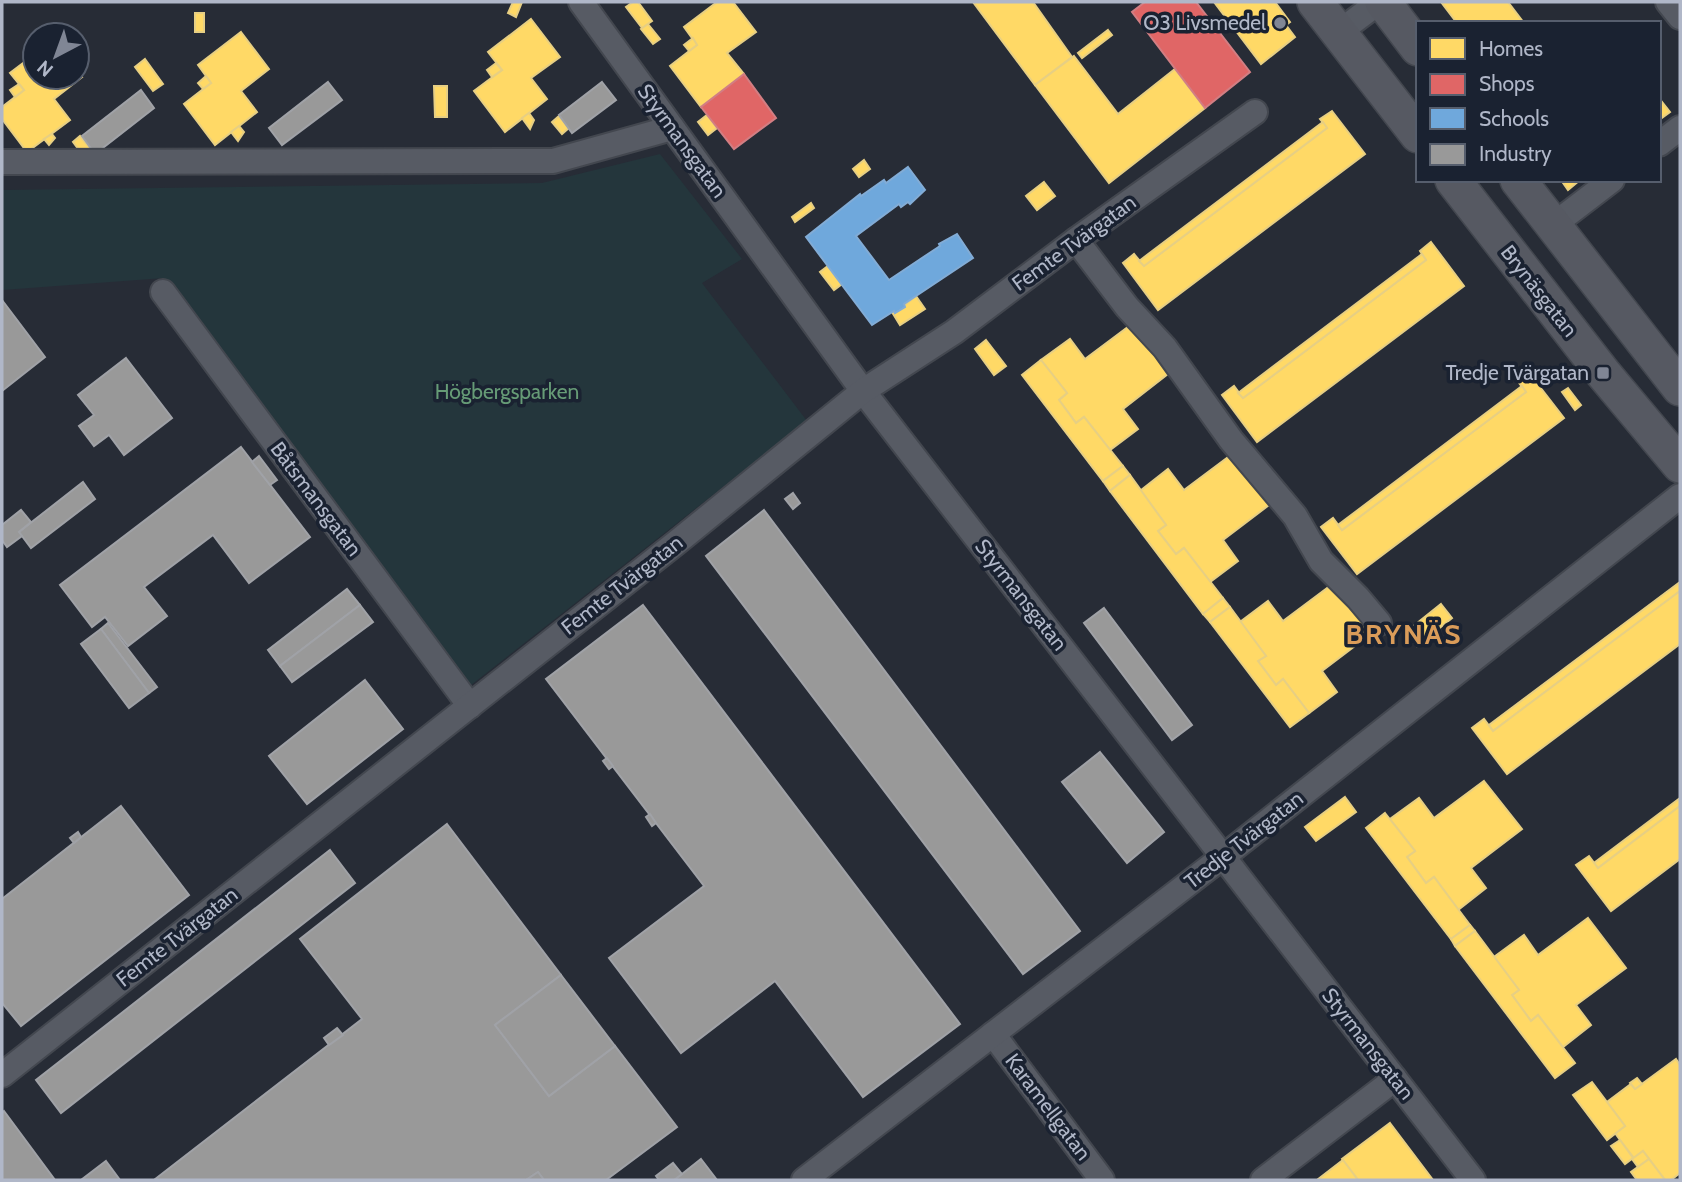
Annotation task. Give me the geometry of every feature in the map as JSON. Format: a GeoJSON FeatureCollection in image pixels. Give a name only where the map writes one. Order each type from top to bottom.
{"type":"FeatureCollection","features":[{"type":"Feature","properties":{"kind":"street","name":"Styrmansgatan"},"geometry":{"type":"LineString","coordinates":[[581,2],[863,391],[1473,1180]]}},
{"type":"Feature","properties":{"kind":"street"},"geometry":{"type":"LineString","coordinates":[[1315,2],[1416,132]]}},
{"type":"Feature","properties":{"kind":"street"},"geometry":{"type":"LineString","coordinates":[[1338,33],[1381,2],[1416,45]]}},
{"type":"Feature","properties":{"kind":"street"},"geometry":{"type":"LineString","coordinates":[[1668,2],[1680,17]]}},
{"type":"Feature","properties":{"kind":"street","name":"Femte Tvärgatan"},"geometry":{"type":"LineString","coordinates":[[2,1076],[676,543],[863,391],[954,332],[1076,240],[1255,113]]}},
{"type":"Feature","properties":{"kind":"street"},"geometry":{"type":"LineString","coordinates":[[2,162],[552,161],[672,128]]}},
{"type":"Feature","properties":{"kind":"street"},"geometry":{"type":"LineString","coordinates":[[1661,142],[1680,128]]}},
{"type":"Feature","properties":{"kind":"street","name":"Brynäsgatan"},"geometry":{"type":"LineString","coordinates":[[1455,182],[1603,373],[1680,465]]}},
{"type":"Feature","properties":{"kind":"street"},"geometry":{"type":"LineString","coordinates":[[1519,182],[1680,388]]}},
{"type":"Feature","properties":{"kind":"street"},"geometry":{"type":"LineString","coordinates":[[1552,226],[1609,182]]}},
{"type":"Feature","properties":{"kind":"street"},"geometry":{"type":"LineString","coordinates":[[1076,240],[1127,307],[1165,348],[1231,440],[1296,516],[1321,561],[1379,623]]}},
{"type":"Feature","properties":{"kind":"street","name":"Båtsmansgatan"},"geometry":{"type":"LineString","coordinates":[[163,292],[470,706]]}},
{"type":"Feature","properties":{"kind":"street","name":"Tredje Tvärgatan"},"geometry":{"type":"LineString","coordinates":[[804,1180],[1224,856],[1680,496]]}},
{"type":"Feature","properties":{"kind":"street","name":"Karamellgatan"},"geometry":{"type":"LineString","coordinates":[[993,1034],[1102,1180]]}},
{"type":"Feature","properties":{"kind":"street"},"geometry":{"type":"LineString","coordinates":[[1263,1180],[1395,1079]]}},
{"type":"Feature","properties":{"kind":"green space","name":"Högbergsparken"},"geometry":{"type":"Polygon","coordinates":[[[660,154],[742,259],[702,283],[807,421],[466,689],[164,278],[2,290],[2,190],[542,183],[660,154]]]}},
{"type":"Feature","properties":{"kind":"building: Homes"},"geometry":{"type":"Polygon","coordinates":[[[513,2],[522,2],[516,17],[508,13],[513,2]]]}},
{"type":"Feature","properties":{"kind":"building: Homes"},"geometry":{"type":"Polygon","coordinates":[[[638,2],[652,21],[642,28],[626,7],[638,2]]]}},
{"type":"Feature","properties":{"kind":"building: Homes"},"geometry":{"type":"Polygon","coordinates":[[[717,2],[733,2],[756,32],[727,53],[744,74],[701,107],[670,66],[697,45],[684,27],[717,2]]]}},
{"type":"Feature","properties":{"kind":"building: Homes"},"geometry":{"type":"Polygon","coordinates":[[[973,2],[1033,2],[1072,57],[1035,85],[973,2]]]}},
{"type":"Feature","properties":{"kind":"building: Homes"},"geometry":{"type":"Polygon","coordinates":[[[1214,2],[1275,2],[1290,22],[1286,25],[1295,37],[1261,64],[1214,2]]]}},
{"type":"Feature","properties":{"kind":"building: Homes"},"geometry":{"type":"Polygon","coordinates":[[[1441,2],[1508,2],[1522,21],[1455,21],[1441,2]]]}},
{"type":"Feature","properties":{"kind":"building: Homes"},"geometry":{"type":"Polygon","coordinates":[[[195,13],[204,13],[204,32],[195,32],[195,13]]]}},
{"type":"Feature","properties":{"kind":"building: Homes"},"geometry":{"type":"Polygon","coordinates":[[[531,19],[560,57],[531,78],[547,99],[505,132],[474,91],[502,70],[488,52],[531,19]]]}},
{"type":"Feature","properties":{"kind":"building: Homes"},"geometry":{"type":"Polygon","coordinates":[[[648,24],[660,39],[653,44],[641,29],[648,24]]]}},
{"type":"Feature","properties":{"kind":"building: Homes"},"geometry":{"type":"Polygon","coordinates":[[[1108,30],[1112,35],[1082,58],[1078,53],[1108,30]]]}},
{"type":"Feature","properties":{"kind":"building: Homes"},"geometry":{"type":"Polygon","coordinates":[[[241,32],[269,69],[241,91],[257,112],[215,145],[184,104],[211,83],[198,65],[241,32]]]}},
{"type":"Feature","properties":{"kind":"building: Homes"},"geometry":{"type":"Polygon","coordinates":[[[693,38],[697,45],[689,51],[684,45],[693,38]]]}},
{"type":"Feature","properties":{"kind":"building: Homes"},"geometry":{"type":"Polygon","coordinates":[[[1074,56],[1118,114],[1175,69],[1205,108],[1109,183],[1035,85],[1074,56]]]}},
{"type":"Feature","properties":{"kind":"building: Homes"},"geometry":{"type":"Polygon","coordinates":[[[145,59],[163,84],[153,91],[135,67],[145,59]]]}},
{"type":"Feature","properties":{"kind":"building: Homes"},"geometry":{"type":"Polygon","coordinates":[[[496,63],[502,70],[492,77],[487,70],[496,63]]]}},
{"type":"Feature","properties":{"kind":"building: Homes"},"geometry":{"type":"Polygon","coordinates":[[[21,65],[21,86],[10,73],[21,65]]]}},
{"type":"Feature","properties":{"kind":"building: Homes"},"geometry":{"type":"Polygon","coordinates":[[[206,76],[211,83],[203,89],[198,83],[206,76]]]}},
{"type":"Feature","properties":{"kind":"building: Homes"},"geometry":{"type":"Polygon","coordinates":[[[19,84],[23,91],[15,97],[10,90],[19,84]]]}},
{"type":"Feature","properties":{"kind":"building: Homes"},"geometry":{"type":"Polygon","coordinates":[[[434,86],[447,86],[447,117],[435,117],[434,86]]]}},
{"type":"Feature","properties":{"kind":"building: Homes"},"geometry":{"type":"Polygon","coordinates":[[[23,91],[64,91],[54,99],[70,120],[27,152],[2,119],[2,107],[23,91]]]}},
{"type":"Feature","properties":{"kind":"building: Homes"},"geometry":{"type":"Polygon","coordinates":[[[1661,101],[1670,112],[1661,119],[1661,101]]]}},
{"type":"Feature","properties":{"kind":"building: Homes"},"geometry":{"type":"Polygon","coordinates":[[[1332,111],[1365,154],[1158,310],[1123,263],[1134,254],[1144,266],[1327,128],[1320,119],[1332,111]]]}},
{"type":"Feature","properties":{"kind":"building: Homes"},"geometry":{"type":"Polygon","coordinates":[[[529,113],[534,120],[530,129],[522,118],[529,113]]]}},
{"type":"Feature","properties":{"kind":"building: Homes"},"geometry":{"type":"Polygon","coordinates":[[[707,115],[717,128],[708,135],[698,122],[707,115]]]}},
{"type":"Feature","properties":{"kind":"building: Homes"},"geometry":{"type":"Polygon","coordinates":[[[559,116],[569,128],[562,134],[552,122],[559,116]]]}},
{"type":"Feature","properties":{"kind":"building: Homes"},"geometry":{"type":"Polygon","coordinates":[[[1323,122],[1327,128],[1144,266],[1139,261],[1323,122]]]}},
{"type":"Feature","properties":{"kind":"building: Homes"},"geometry":{"type":"Polygon","coordinates":[[[239,126],[244,132],[238,141],[231,132],[239,126]]]}},
{"type":"Feature","properties":{"kind":"building: Homes"},"geometry":{"type":"Polygon","coordinates":[[[52,134],[55,138],[49,145],[44,139],[52,134]]]}},
{"type":"Feature","properties":{"kind":"building: Homes"},"geometry":{"type":"Polygon","coordinates":[[[80,136],[90,148],[82,154],[73,142],[80,136]]]}},
{"type":"Feature","properties":{"kind":"building: Homes"},"geometry":{"type":"Polygon","coordinates":[[[864,160],[870,169],[859,177],[853,169],[864,160]]]}},
{"type":"Feature","properties":{"kind":"building: Homes"},"geometry":{"type":"Polygon","coordinates":[[[1044,182],[1055,196],[1037,210],[1026,196],[1044,182]]]}},
{"type":"Feature","properties":{"kind":"building: Homes"},"geometry":{"type":"Polygon","coordinates":[[[1562,182],[1578,182],[1568,190],[1562,182]]]}},
{"type":"Feature","properties":{"kind":"building: Homes"},"geometry":{"type":"Polygon","coordinates":[[[811,203],[814,208],[795,222],[792,217],[811,203]]]}},
{"type":"Feature","properties":{"kind":"building: Homes"},"geometry":{"type":"Polygon","coordinates":[[[1431,242],[1464,286],[1257,442],[1222,395],[1234,386],[1243,398],[1426,260],[1420,251],[1431,242]]]}},
{"type":"Feature","properties":{"kind":"building: Homes"},"geometry":{"type":"Polygon","coordinates":[[[1422,254],[1426,260],[1243,398],[1238,393],[1422,254]]]}},
{"type":"Feature","properties":{"kind":"building: Homes"},"geometry":{"type":"Polygon","coordinates":[[[828,266],[842,284],[834,290],[820,272],[828,266]]]}},
{"type":"Feature","properties":{"kind":"building: Homes"},"geometry":{"type":"Polygon","coordinates":[[[916,296],[925,309],[900,325],[892,312],[895,313],[916,296]]]}},
{"type":"Feature","properties":{"kind":"building: Homes"},"geometry":{"type":"Polygon","coordinates":[[[1136,321],[1173,370],[1123,409],[1138,429],[1110,450],[1084,417],[1076,423],[1059,400],[1067,393],[1041,360],[1070,339],[1085,359],[1136,321]]]}},
{"type":"Feature","properties":{"kind":"building: Homes"},"geometry":{"type":"Polygon","coordinates":[[[986,340],[1006,366],[994,375],[975,349],[986,340]]]}},
{"type":"Feature","properties":{"kind":"building: Homes"},"geometry":{"type":"Polygon","coordinates":[[[1041,360],[1067,393],[1059,400],[1076,423],[1084,417],[1123,466],[1103,481],[1022,375],[1041,360]]]}},
{"type":"Feature","properties":{"kind":"building: Homes"},"geometry":{"type":"Polygon","coordinates":[[[1530,374],[1564,418],[1357,574],[1321,527],[1333,518],[1342,530],[1526,392],[1519,383],[1530,374]]]}},
{"type":"Feature","properties":{"kind":"building: Homes"},"geometry":{"type":"Polygon","coordinates":[[[1522,386],[1526,392],[1342,530],[1338,525],[1522,386]]]}},
{"type":"Feature","properties":{"kind":"building: Homes"},"geometry":{"type":"Polygon","coordinates":[[[1568,388],[1581,405],[1575,410],[1562,392],[1568,388]]]}},
{"type":"Feature","properties":{"kind":"building: Homes"},"geometry":{"type":"Polygon","coordinates":[[[1235,452],[1273,502],[1223,540],[1238,561],[1210,582],[1184,548],[1176,554],[1158,531],[1166,525],[1140,491],[1168,469],[1184,490],[1235,452]]]}},
{"type":"Feature","properties":{"kind":"building: Homes"},"geometry":{"type":"Polygon","coordinates":[[[1123,466],[1130,475],[1110,491],[1103,481],[1123,466]]]}},
{"type":"Feature","properties":{"kind":"building: Homes"},"geometry":{"type":"Polygon","coordinates":[[[1130,475],[1166,525],[1158,531],[1176,554],[1184,548],[1223,598],[1203,614],[1110,491],[1130,475]]]}},
{"type":"Feature","properties":{"kind":"building: Homes"},"geometry":{"type":"Polygon","coordinates":[[[1680,582],[1680,591],[1493,731],[1489,725],[1680,582]]]}},
{"type":"Feature","properties":{"kind":"building: Homes"},"geometry":{"type":"Polygon","coordinates":[[[1334,583],[1372,633],[1322,671],[1337,692],[1309,713],[1283,679],[1276,685],[1258,661],[1266,656],[1240,622],[1268,601],[1283,621],[1334,583]]]}},
{"type":"Feature","properties":{"kind":"building: Homes"},"geometry":{"type":"Polygon","coordinates":[[[1680,591],[1680,644],[1507,774],[1472,728],[1484,719],[1493,731],[1680,591]]]}},
{"type":"Feature","properties":{"kind":"building: Homes"},"geometry":{"type":"Polygon","coordinates":[[[1223,598],[1230,607],[1210,622],[1203,614],[1223,598]]]}},
{"type":"Feature","properties":{"kind":"building: Homes"},"geometry":{"type":"Polygon","coordinates":[[[1441,604],[1452,618],[1417,646],[1406,632],[1441,604]]]}},
{"type":"Feature","properties":{"kind":"building: Homes"},"geometry":{"type":"Polygon","coordinates":[[[1230,607],[1266,656],[1258,661],[1276,685],[1283,679],[1309,713],[1290,727],[1210,622],[1230,607]]]}},
{"type":"Feature","properties":{"kind":"building: Homes"},"geometry":{"type":"Polygon","coordinates":[[[1484,781],[1522,829],[1471,868],[1486,888],[1458,910],[1434,877],[1426,883],[1407,857],[1415,851],[1390,819],[1419,798],[1434,818],[1484,781]]]}},
{"type":"Feature","properties":{"kind":"building: Homes"},"geometry":{"type":"Polygon","coordinates":[[[1345,797],[1356,812],[1316,841],[1305,827],[1345,797]]]}},
{"type":"Feature","properties":{"kind":"building: Homes"},"geometry":{"type":"Polygon","coordinates":[[[1680,798],[1680,806],[1598,868],[1594,863],[1680,798]]]}},
{"type":"Feature","properties":{"kind":"building: Homes"},"geometry":{"type":"Polygon","coordinates":[[[1680,806],[1680,859],[1611,911],[1576,865],[1589,856],[1598,868],[1680,806]]]}},
{"type":"Feature","properties":{"kind":"building: Homes"},"geometry":{"type":"Polygon","coordinates":[[[1385,813],[1415,851],[1407,857],[1426,883],[1434,877],[1470,925],[1451,939],[1366,828],[1385,813]]]}},
{"type":"Feature","properties":{"kind":"building: Homes"},"geometry":{"type":"Polygon","coordinates":[[[1588,918],[1626,968],[1576,1005],[1591,1025],[1563,1047],[1538,1015],[1531,1021],[1512,995],[1519,990],[1494,957],[1524,935],[1538,955],[1588,918]]]}},
{"type":"Feature","properties":{"kind":"building: Homes"},"geometry":{"type":"Polygon","coordinates":[[[1470,925],[1475,931],[1455,946],[1451,939],[1470,925]]]}},
{"type":"Feature","properties":{"kind":"building: Homes"},"geometry":{"type":"Polygon","coordinates":[[[1475,931],[1519,990],[1512,995],[1531,1021],[1538,1015],[1575,1063],[1555,1078],[1455,946],[1475,931]]]}},
{"type":"Feature","properties":{"kind":"building: Homes"},"geometry":{"type":"Polygon","coordinates":[[[1676,1059],[1680,1065],[1680,1173],[1671,1180],[1665,1180],[1643,1151],[1634,1158],[1620,1140],[1615,1133],[1625,1126],[1607,1102],[1631,1084],[1635,1089],[1676,1059]]]}},
{"type":"Feature","properties":{"kind":"building: Homes"},"geometry":{"type":"Polygon","coordinates":[[[1637,1078],[1642,1084],[1635,1089],[1630,1083],[1637,1078]]]}},
{"type":"Feature","properties":{"kind":"building: Homes"},"geometry":{"type":"Polygon","coordinates":[[[1592,1082],[1625,1126],[1607,1140],[1573,1095],[1592,1082]]]}},
{"type":"Feature","properties":{"kind":"building: Homes"},"geometry":{"type":"Polygon","coordinates":[[[1390,1123],[1433,1180],[1358,1180],[1342,1159],[1390,1123]]]}},
{"type":"Feature","properties":{"kind":"building: Homes"},"geometry":{"type":"Polygon","coordinates":[[[1620,1140],[1633,1158],[1625,1164],[1611,1146],[1620,1140]]]}},
{"type":"Feature","properties":{"kind":"building: Homes"},"geometry":{"type":"Polygon","coordinates":[[[1643,1151],[1649,1159],[1638,1167],[1632,1159],[1643,1151]]]}},
{"type":"Feature","properties":{"kind":"building: Homes"},"geometry":{"type":"Polygon","coordinates":[[[1649,1159],[1665,1180],[1637,1180],[1631,1172],[1649,1159]]]}},
{"type":"Feature","properties":{"kind":"building: Homes"},"geometry":{"type":"Polygon","coordinates":[[[1343,1160],[1358,1180],[1317,1180],[1343,1160]]]}},
{"type":"Feature","properties":{"kind":"building: Shops"},"geometry":{"type":"Polygon","coordinates":[[[1145,2],[1196,2],[1250,72],[1205,108],[1132,12],[1145,2]]]}},
{"type":"Feature","properties":{"kind":"building: Shops"},"geometry":{"type":"Polygon","coordinates":[[[744,74],[776,118],[734,149],[701,107],[744,74]]]}},
{"type":"Feature","properties":{"kind":"building: Schools"},"geometry":{"type":"Polygon","coordinates":[[[908,167],[925,190],[910,204],[908,202],[901,207],[899,204],[856,236],[889,280],[957,234],[973,258],[904,304],[905,307],[872,325],[806,237],[860,194],[861,196],[884,180],[886,183],[908,167]]]}},
{"type":"Feature","properties":{"kind":"building: Industry"},"geometry":{"type":"Polygon","coordinates":[[[328,82],[342,100],[282,145],[269,128],[328,82]]]}},
{"type":"Feature","properties":{"kind":"building: Industry"},"geometry":{"type":"Polygon","coordinates":[[[602,82],[616,100],[572,133],[559,115],[602,82]]]}},
{"type":"Feature","properties":{"kind":"building: Industry"},"geometry":{"type":"Polygon","coordinates":[[[141,90],[154,108],[95,154],[82,136],[141,90]]]}},
{"type":"Feature","properties":{"kind":"building: Industry"},"geometry":{"type":"Polygon","coordinates":[[[2,300],[45,357],[2,391],[2,300]]]}},
{"type":"Feature","properties":{"kind":"building: Industry"},"geometry":{"type":"Polygon","coordinates":[[[126,358],[172,418],[124,455],[109,435],[94,446],[79,426],[94,415],[78,395],[126,358]]]}},
{"type":"Feature","properties":{"kind":"building: Industry"},"geometry":{"type":"Polygon","coordinates":[[[241,447],[310,537],[249,583],[213,535],[144,587],[167,616],[128,646],[105,617],[92,627],[60,585],[241,447]]]}},
{"type":"Feature","properties":{"kind":"building: Industry"},"geometry":{"type":"Polygon","coordinates":[[[259,456],[277,480],[270,485],[252,462],[259,456]]]}},
{"type":"Feature","properties":{"kind":"building: Industry"},"geometry":{"type":"Polygon","coordinates":[[[83,482],[95,499],[31,548],[19,532],[83,482]]]}},
{"type":"Feature","properties":{"kind":"building: Industry"},"geometry":{"type":"Polygon","coordinates":[[[793,493],[800,503],[793,509],[785,499],[793,493]]]}},
{"type":"Feature","properties":{"kind":"building: Industry"},"geometry":{"type":"Polygon","coordinates":[[[21,510],[31,522],[19,532],[22,536],[7,547],[2,540],[2,525],[21,510]]]}},
{"type":"Feature","properties":{"kind":"building: Industry"},"geometry":{"type":"Polygon","coordinates":[[[764,510],[1080,931],[1023,974],[706,556],[764,510]]]}},
{"type":"Feature","properties":{"kind":"building: Industry"},"geometry":{"type":"Polygon","coordinates":[[[347,589],[360,605],[280,666],[268,650],[347,589]]]}},
{"type":"Feature","properties":{"kind":"building: Industry"},"geometry":{"type":"Polygon","coordinates":[[[360,605],[373,622],[292,682],[280,666],[360,605]]]}},
{"type":"Feature","properties":{"kind":"building: Industry"},"geometry":{"type":"Polygon","coordinates":[[[643,605],[960,1024],[863,1097],[775,981],[681,1053],[609,958],[704,886],[546,679],[643,605]]]}},
{"type":"Feature","properties":{"kind":"building: Industry"},"geometry":{"type":"Polygon","coordinates":[[[1104,608],[1192,725],[1172,740],[1084,623],[1104,608]]]}},
{"type":"Feature","properties":{"kind":"building: Industry"},"geometry":{"type":"Polygon","coordinates":[[[108,623],[157,687],[149,693],[101,629],[108,623]]]}},
{"type":"Feature","properties":{"kind":"building: Industry"},"geometry":{"type":"Polygon","coordinates":[[[101,629],[149,693],[129,708],[81,644],[101,629]]]}},
{"type":"Feature","properties":{"kind":"building: Industry"},"geometry":{"type":"Polygon","coordinates":[[[365,680],[403,729],[307,804],[269,756],[365,680]]]}},
{"type":"Feature","properties":{"kind":"building: Industry"},"geometry":{"type":"Polygon","coordinates":[[[1100,752],[1164,832],[1127,863],[1062,782],[1100,752]]]}},
{"type":"Feature","properties":{"kind":"building: Industry"},"geometry":{"type":"Polygon","coordinates":[[[607,758],[613,766],[609,769],[603,761],[607,758]]]}},
{"type":"Feature","properties":{"kind":"building: Industry"},"geometry":{"type":"Polygon","coordinates":[[[121,806],[189,895],[21,1026],[2,1003],[2,899],[121,806]]]}},
{"type":"Feature","properties":{"kind":"building: Industry"},"geometry":{"type":"Polygon","coordinates":[[[650,814],[656,823],[652,826],[646,817],[650,814]]]}},
{"type":"Feature","properties":{"kind":"building: Industry"},"geometry":{"type":"Polygon","coordinates":[[[447,824],[561,975],[495,1025],[549,1096],[615,1046],[677,1127],[606,1180],[544,1180],[538,1172],[526,1180],[154,1180],[362,1019],[300,939],[447,824]]]}},
{"type":"Feature","properties":{"kind":"building: Industry"},"geometry":{"type":"Polygon","coordinates":[[[78,832],[81,837],[74,843],[70,838],[78,832]]]}},
{"type":"Feature","properties":{"kind":"building: Industry"},"geometry":{"type":"Polygon","coordinates":[[[330,850],[355,883],[61,1113],[36,1080],[330,850]]]}},
{"type":"Feature","properties":{"kind":"building: Industry"},"geometry":{"type":"Polygon","coordinates":[[[561,975],[615,1046],[549,1096],[495,1025],[561,975]]]}},
{"type":"Feature","properties":{"kind":"building: Industry"},"geometry":{"type":"Polygon","coordinates":[[[337,1028],[343,1035],[329,1045],[324,1038],[337,1028]]]}},
{"type":"Feature","properties":{"kind":"building: Industry"},"geometry":{"type":"Polygon","coordinates":[[[4,1111],[55,1180],[2,1180],[4,1111]]]}},
{"type":"Feature","properties":{"kind":"building: Industry"},"geometry":{"type":"Polygon","coordinates":[[[701,1159],[717,1180],[674,1180],[682,1174],[701,1159]]]}},
{"type":"Feature","properties":{"kind":"building: Industry"},"geometry":{"type":"Polygon","coordinates":[[[106,1161],[120,1180],[81,1180],[106,1161]]]}},
{"type":"Feature","properties":{"kind":"building: Industry"},"geometry":{"type":"Polygon","coordinates":[[[673,1163],[682,1174],[674,1180],[659,1180],[656,1176],[673,1163]]]}},
{"type":"Feature","properties":{"kind":"building: Industry"},"geometry":{"type":"Polygon","coordinates":[[[538,1172],[544,1180],[526,1180],[538,1172]]]}},
{"type":"Feature","properties":{"kind":"place","name":"O3 Livsmedel"},"geometry":{"type":"Point","coordinates":[1280,23]}},
{"type":"Feature","properties":{"kind":"place","name":"Tredje Tvärgatan"},"geometry":{"type":"Point","coordinates":[1603,373]}},
{"type":"Feature","properties":{"kind":"district","name":"BRYNÄS"},"geometry":{"type":"Point","coordinates":[1404,634]}}]}
